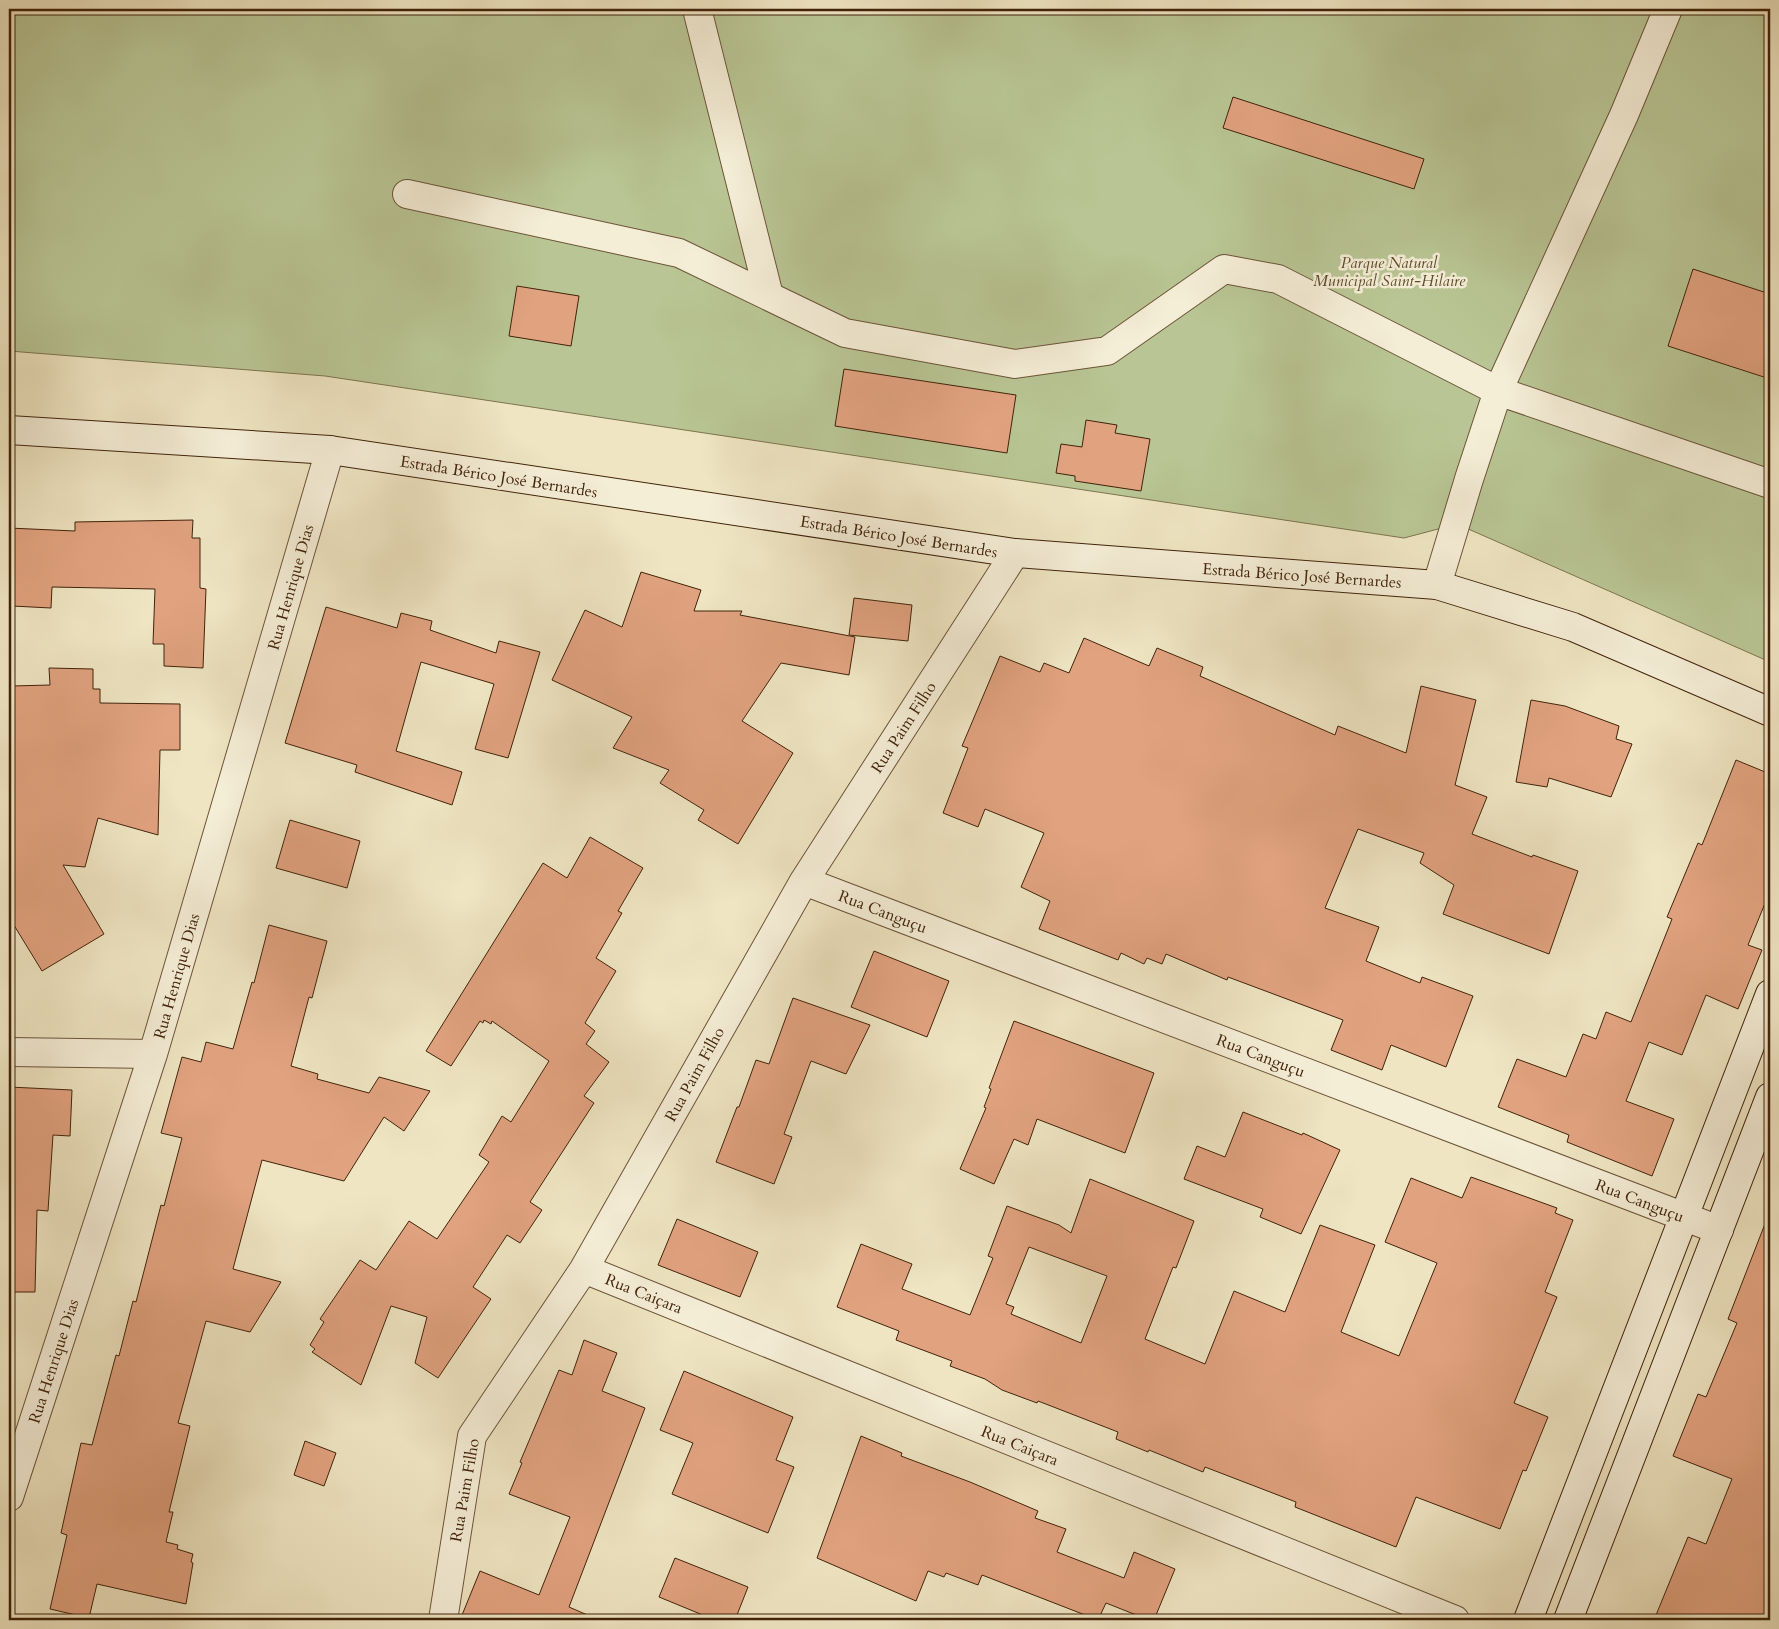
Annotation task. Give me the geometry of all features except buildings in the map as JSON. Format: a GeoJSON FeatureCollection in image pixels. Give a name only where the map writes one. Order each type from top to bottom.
{"type":"FeatureCollection","features":[{"type":"Feature","properties":{"kind":"street"},"geometry":{"type":"LineString","coordinates":[[697,9],[769,296]]}},
{"type":"Feature","properties":{"kind":"street"},"geometry":{"type":"LineString","coordinates":[[1437,585],[1498,391],[1624,115],[1668,9]]}},
{"type":"Feature","properties":{"kind":"street"},"geometry":{"type":"LineString","coordinates":[[408,194],[679,253],[845,333],[1015,364],[1107,351],[1224,269],[1278,279],[1498,391],[1770,484]]}},
{"type":"Feature","properties":{"kind":"street","name":"Estrada Bérico José Bernardes"},"geometry":{"type":"LineString","coordinates":[[9,430],[330,450],[1015,553],[1437,585],[1573,627],[1770,712]]}},
{"type":"Feature","properties":{"kind":"street","name":"Rua Henrique Dias"},"geometry":{"type":"LineString","coordinates":[[9,1497],[153,1054],[330,450]]}},
{"type":"Feature","properties":{"kind":"street","name":"Rua Paim Filho"},"geometry":{"type":"LineString","coordinates":[[443,1620],[472,1436],[584,1269],[804,881],[1015,553]]}},
{"type":"Feature","properties":{"kind":"street","name":"Rua Canguçu"},"geometry":{"type":"LineString","coordinates":[[804,881],[1719,1230]]}},
{"type":"Feature","properties":{"kind":"street"},"geometry":{"type":"LineString","coordinates":[[1528,1620],[1770,994]]}},
{"type":"Feature","properties":{"kind":"street"},"geometry":{"type":"LineString","coordinates":[[9,1052],[153,1054]]}},
{"type":"Feature","properties":{"kind":"street"},"geometry":{"type":"LineString","coordinates":[[1568,1620],[1770,1097]]}},
{"type":"Feature","properties":{"kind":"street","name":"Rua Caiçara"},"geometry":{"type":"LineString","coordinates":[[584,1269],[1455,1620]]}},
{"type":"Feature","properties":{"kind":"green space","name":"Parque Natural Municipal Saint-Hilaire"},"geometry":{"type":"Polygon","coordinates":[[[9,9],[1770,9],[1770,662],[1457,524],[1404,538],[325,376],[9,351],[9,9]]]}}]}
